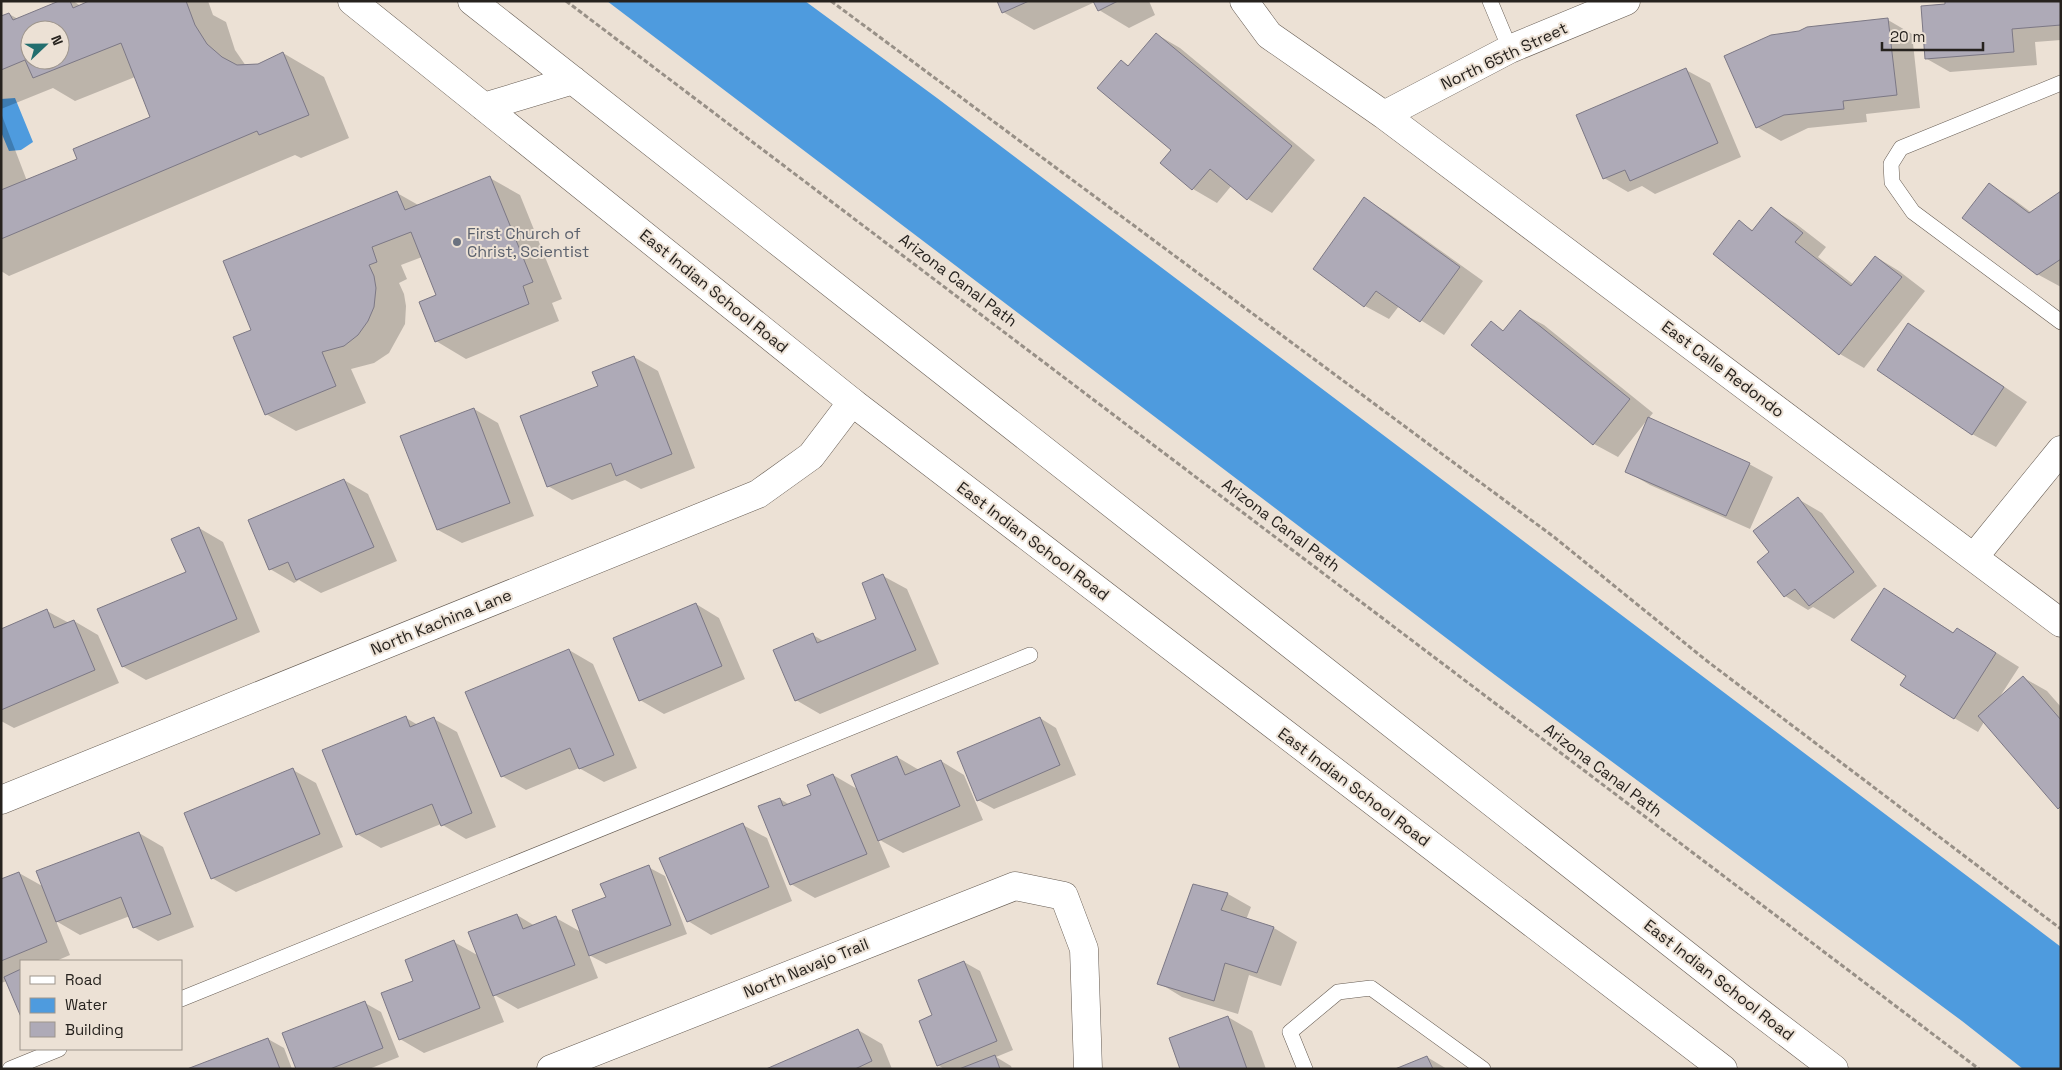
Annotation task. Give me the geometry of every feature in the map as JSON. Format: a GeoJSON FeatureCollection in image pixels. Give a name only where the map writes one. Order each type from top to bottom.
{"type":"FeatureCollection","features":[{"type":"Feature","properties":{"kind":"main road","name":"East Indian School Road"},"geometry":{"type":"LineString","coordinates":[[352,1],[852,402],[1723,1069]]}},
{"type":"Feature","properties":{"kind":"main road","name":"East Indian School Road"},"geometry":{"type":"LineString","coordinates":[[472,1],[1741,998],[1834,1069]]}},
{"type":"Feature","properties":{"kind":"main road","name":"East Calle Redondo"},"geometry":{"type":"LineString","coordinates":[[1244,1],[1269,35],[1384,115],[2061,623]]}},
{"type":"Feature","properties":{"kind":"main road","name":"North 65th Street"},"geometry":{"type":"LineString","coordinates":[[1384,115],[1510,50],[1626,1]]}},
{"type":"Feature","properties":{"kind":"main road"},"geometry":{"type":"LineString","coordinates":[[484,107],[573,80]]}},
{"type":"Feature","properties":{"kind":"main road","name":"North Kachina Lane"},"geometry":{"type":"LineString","coordinates":[[1,800],[758,494],[811,456],[852,402]]}},
{"type":"Feature","properties":{"kind":"main road"},"geometry":{"type":"LineString","coordinates":[[1974,557],[2061,450]]}},
{"type":"Feature","properties":{"kind":"main road","name":"North Navajo Trail"},"geometry":{"type":"LineString","coordinates":[[551,1069],[1015,886],[1064,896],[1084,949],[1088,1069]]}},
{"type":"Feature","properties":{"kind":"lane"},"geometry":{"type":"LineString","coordinates":[[1490,1],[1510,50]]}},
{"type":"Feature","properties":{"kind":"lane"},"geometry":{"type":"LineString","coordinates":[[2061,83],[1901,148],[1891,164],[1892,182],[1913,212],[2061,322]]}},
{"type":"Feature","properties":{"kind":"lane"},"geometry":{"type":"LineString","coordinates":[[182,999],[1030,655]]}},
{"type":"Feature","properties":{"kind":"lane"},"geometry":{"type":"LineString","coordinates":[[1305,1069],[1290,1032],[1338,992],[1371,988],[1483,1069]]}},
{"type":"Feature","properties":{"kind":"lane"},"geometry":{"type":"LineString","coordinates":[[10,1069],[57,1050]]}},
{"type":"Feature","properties":{"kind":"path","name":"Arizona Canal Path"},"geometry":{"type":"LineString","coordinates":[[566,1],[1979,1069]]}},
{"type":"Feature","properties":{"kind":"path"},"geometry":{"type":"LineString","coordinates":[[831,1],[1554,537],[1707,661],[2061,929]]}},
{"type":"Feature","properties":{"kind":"water"},"geometry":{"type":"Polygon","coordinates":[[[607,1],[805,1],[937,98],[2061,947],[2061,1069],[2023,1069],[1962,1021],[1495,675],[607,1]]]}},
{"type":"Feature","properties":{"kind":"water"},"geometry":{"type":"Polygon","coordinates":[[[15,98],[33,142],[21,150],[9,151],[1,132],[1,99],[15,98]]]}},
{"type":"Feature","properties":{"kind":"building"},"geometry":{"type":"Polygon","coordinates":[[[59,1],[70,1],[73,8],[89,1],[186,1],[195,25],[207,44],[222,57],[237,65],[258,64],[283,52],[309,115],[259,135],[257,131],[1,239],[1,190],[77,159],[73,149],[150,117],[121,43],[70,63],[70,20],[20,20],[20,62],[1,70],[1,16],[9,13],[13,20],[59,1]]]}},
{"type":"Feature","properties":{"kind":"building"},"geometry":{"type":"Polygon","coordinates":[[[997,1],[1029,1],[1002,13],[997,1]]]}},
{"type":"Feature","properties":{"kind":"building"},"geometry":{"type":"Polygon","coordinates":[[[1093,1],[1118,1],[1098,11],[1093,1]]]}},
{"type":"Feature","properties":{"kind":"building"},"geometry":{"type":"Polygon","coordinates":[[[1945,1],[2061,1],[2061,25],[2012,29],[2014,52],[1925,59],[1921,6],[1945,4],[1945,1]]]}},
{"type":"Feature","properties":{"kind":"building"},"geometry":{"type":"Polygon","coordinates":[[[1888,18],[1897,95],[1843,101],[1844,109],[1784,115],[1756,128],[1724,56],[1771,35],[1799,31],[1807,27],[1888,18]]]}},
{"type":"Feature","properties":{"kind":"building"},"geometry":{"type":"Polygon","coordinates":[[[1156,33],[1292,146],[1247,200],[1210,169],[1192,190],[1160,163],[1171,150],[1097,88],[1121,60],[1128,66],[1156,33]]]}},
{"type":"Feature","properties":{"kind":"building"},"geometry":{"type":"Polygon","coordinates":[[[1686,68],[1718,143],[1630,181],[1625,170],[1603,179],[1576,115],[1686,68]]]}},
{"type":"Feature","properties":{"kind":"building"},"geometry":{"type":"Polygon","coordinates":[[[29,70],[53,70],[33,78],[29,70]]]}},
{"type":"Feature","properties":{"kind":"building"},"geometry":{"type":"Polygon","coordinates":[[[490,176],[533,282],[523,286],[529,304],[435,342],[419,302],[436,295],[411,232],[372,247],[377,262],[369,265],[374,276],[376,288],[374,307],[368,321],[358,335],[344,346],[322,352],[336,386],[265,415],[233,337],[251,330],[223,261],[397,191],[405,210],[490,176]]]}},
{"type":"Feature","properties":{"kind":"building"},"geometry":{"type":"Polygon","coordinates":[[[1989,183],[2029,213],[2061,191],[2061,259],[2037,275],[1962,218],[1989,183]]]}},
{"type":"Feature","properties":{"kind":"building"},"geometry":{"type":"Polygon","coordinates":[[[1364,197],[1460,267],[1420,322],[1376,291],[1364,307],[1313,269],[1364,197]]]}},
{"type":"Feature","properties":{"kind":"building"},"geometry":{"type":"Polygon","coordinates":[[[1771,207],[1803,233],[1795,242],[1851,286],[1875,256],[1902,277],[1839,355],[1713,254],[1739,220],[1752,231],[1771,207]]]}},
{"type":"Feature","properties":{"kind":"building"},"geometry":{"type":"Polygon","coordinates":[[[1520,310],[1630,399],[1593,445],[1471,345],[1491,321],[1503,331],[1520,310]]]}},
{"type":"Feature","properties":{"kind":"building"},"geometry":{"type":"Polygon","coordinates":[[[1908,323],[2004,387],[1972,435],[1877,370],[1908,323]]]}},
{"type":"Feature","properties":{"kind":"building"},"geometry":{"type":"Polygon","coordinates":[[[634,356],[672,454],[616,476],[611,463],[547,487],[520,416],[598,386],[592,372],[634,356]]]}},
{"type":"Feature","properties":{"kind":"building"},"geometry":{"type":"Polygon","coordinates":[[[474,408],[510,503],[437,530],[400,436],[474,408]]]}},
{"type":"Feature","properties":{"kind":"building"},"geometry":{"type":"Polygon","coordinates":[[[1648,417],[1750,463],[1726,516],[1625,472],[1648,417]]]}},
{"type":"Feature","properties":{"kind":"building"},"geometry":{"type":"Polygon","coordinates":[[[344,479],[374,547],[296,580],[288,562],[269,570],[248,520],[344,479]]]}},
{"type":"Feature","properties":{"kind":"building"},"geometry":{"type":"Polygon","coordinates":[[[1798,497],[1854,572],[1809,606],[1795,589],[1784,597],[1757,562],[1769,552],[1753,531],[1798,497]]]}},
{"type":"Feature","properties":{"kind":"building"},"geometry":{"type":"Polygon","coordinates":[[[199,527],[237,619],[122,667],[97,609],[186,572],[171,539],[199,527]]]}},
{"type":"Feature","properties":{"kind":"building"},"geometry":{"type":"Polygon","coordinates":[[[883,574],[916,650],[795,701],[773,650],[813,633],[817,643],[876,619],[862,583],[883,574]]]}},
{"type":"Feature","properties":{"kind":"building"},"geometry":{"type":"Polygon","coordinates":[[[1884,588],[1953,633],[1957,628],[1996,653],[1954,719],[1900,685],[1906,676],[1851,640],[1884,588]]]}},
{"type":"Feature","properties":{"kind":"building"},"geometry":{"type":"Polygon","coordinates":[[[696,603],[722,666],[639,701],[613,638],[696,603]]]}},
{"type":"Feature","properties":{"kind":"building"},"geometry":{"type":"Polygon","coordinates":[[[47,609],[54,628],[74,620],[95,670],[1,710],[1,629],[47,609]]]}},
{"type":"Feature","properties":{"kind":"building"},"geometry":{"type":"Polygon","coordinates":[[[569,649],[614,755],[579,769],[570,748],[501,777],[465,692],[569,649]]]}},
{"type":"Feature","properties":{"kind":"building"},"geometry":{"type":"Polygon","coordinates":[[[2023,676],[2061,720],[2061,806],[2058,809],[1978,716],[2023,676]]]}},
{"type":"Feature","properties":{"kind":"building"},"geometry":{"type":"Polygon","coordinates":[[[406,716],[410,727],[434,717],[472,813],[441,826],[432,804],[356,835],[322,750],[406,716]]]}},
{"type":"Feature","properties":{"kind":"building"},"geometry":{"type":"Polygon","coordinates":[[[1040,717],[1060,765],[977,801],[957,752],[1040,717]]]}},
{"type":"Feature","properties":{"kind":"building"},"geometry":{"type":"Polygon","coordinates":[[[897,756],[905,775],[941,760],[960,806],[878,841],[851,775],[897,756]]]}},
{"type":"Feature","properties":{"kind":"building"},"geometry":{"type":"Polygon","coordinates":[[[293,768],[320,834],[211,879],[184,813],[293,768]]]}},
{"type":"Feature","properties":{"kind":"building"},"geometry":{"type":"Polygon","coordinates":[[[833,774],[867,854],[790,885],[758,806],[780,798],[783,806],[811,795],[807,785],[833,774]]]}},
{"type":"Feature","properties":{"kind":"building"},"geometry":{"type":"Polygon","coordinates":[[[743,823],[769,887],[687,922],[659,858],[743,823]]]}},
{"type":"Feature","properties":{"kind":"building"},"geometry":{"type":"Polygon","coordinates":[[[139,832],[171,914],[133,928],[121,897],[56,922],[36,871],[139,832]]]}},
{"type":"Feature","properties":{"kind":"building"},"geometry":{"type":"Polygon","coordinates":[[[649,865],[671,925],[589,956],[572,910],[606,897],[600,884],[649,865]]]}},
{"type":"Feature","properties":{"kind":"building"},"geometry":{"type":"Polygon","coordinates":[[[19,872],[47,942],[1,961],[1,879],[19,872]]]}},
{"type":"Feature","properties":{"kind":"building"},"geometry":{"type":"Polygon","coordinates":[[[1193,884],[1228,893],[1221,910],[1274,927],[1257,973],[1225,963],[1214,1001],[1157,984],[1193,884]]]}},
{"type":"Feature","properties":{"kind":"building"},"geometry":{"type":"Polygon","coordinates":[[[517,914],[523,929],[556,916],[575,965],[493,996],[468,932],[517,914]]]}},
{"type":"Feature","properties":{"kind":"building"},"geometry":{"type":"Polygon","coordinates":[[[454,940],[480,1008],[399,1040],[381,993],[413,981],[405,960],[454,940]]]}},
{"type":"Feature","properties":{"kind":"building"},"geometry":{"type":"Polygon","coordinates":[[[964,961],[997,1041],[937,1066],[919,1021],[932,1015],[918,980],[964,961]]]}},
{"type":"Feature","properties":{"kind":"building"},"geometry":{"type":"Polygon","coordinates":[[[20,969],[20,1015],[4,977],[20,969]]]}},
{"type":"Feature","properties":{"kind":"building"},"geometry":{"type":"Polygon","coordinates":[[[365,1001],[383,1048],[330,1069],[296,1069],[282,1033],[365,1001]]]}},
{"type":"Feature","properties":{"kind":"building"},"geometry":{"type":"Polygon","coordinates":[[[1228,1016],[1247,1069],[1180,1069],[1169,1038],[1228,1016]]]}},
{"type":"Feature","properties":{"kind":"building"},"geometry":{"type":"Polygon","coordinates":[[[858,1029],[872,1061],[855,1069],[766,1069],[858,1029]]]}},
{"type":"Feature","properties":{"kind":"building"},"geometry":{"type":"Polygon","coordinates":[[[268,1038],[280,1069],[187,1069],[268,1038]]]}},
{"type":"Feature","properties":{"kind":"building"},"geometry":{"type":"Polygon","coordinates":[[[995,1055],[1000,1069],[959,1069],[995,1055]]]}},
{"type":"Feature","properties":{"kind":"building"},"geometry":{"type":"Polygon","coordinates":[[[1427,1056],[1433,1069],[1395,1069],[1427,1056]]]}},
{"type":"Feature","properties":{"kind":"place","name":"First Church of Christ, Scientist"},"geometry":{"type":"Point","coordinates":[457,242]}}]}
